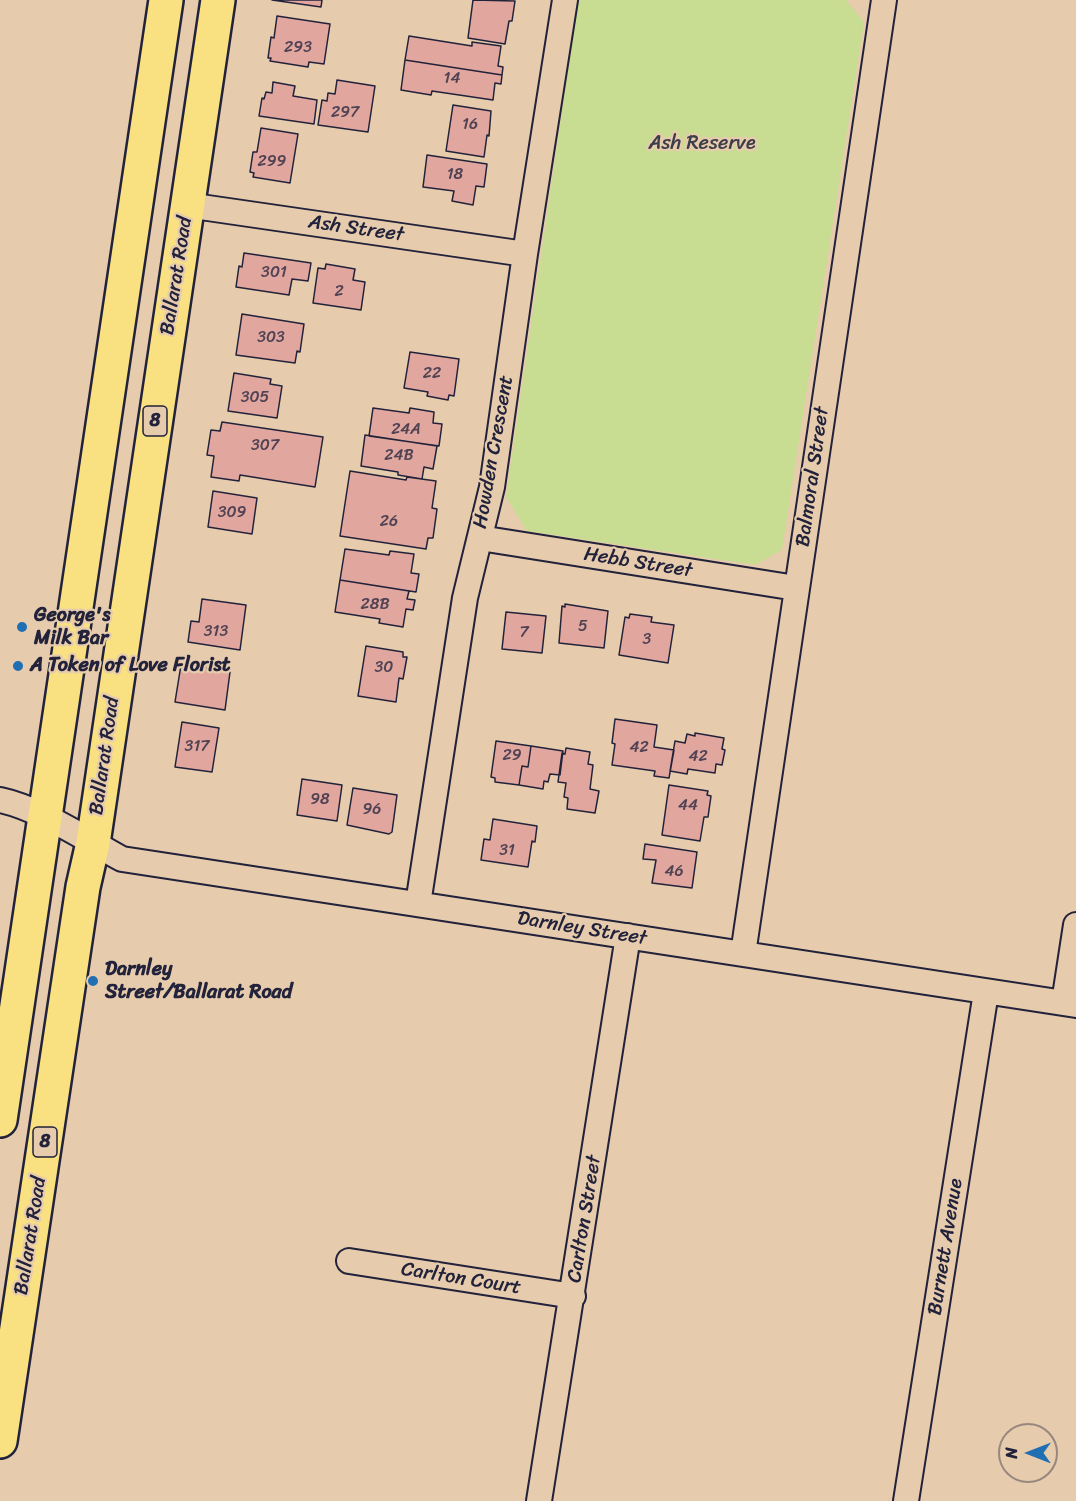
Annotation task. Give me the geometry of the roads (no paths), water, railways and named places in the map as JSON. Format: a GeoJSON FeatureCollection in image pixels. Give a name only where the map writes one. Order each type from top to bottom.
{"type":"FeatureCollection","features":[{"type":"Feature","properties":{"kind":"highway"},"geometry":{"type":"LineString","coordinates":[[0,1120],[166,0]]}},
{"type":"Feature","properties":{"kind":"highway","name":"Ballarat Road"},"geometry":{"type":"LineString","coordinates":[[0,1441],[83,887],[93,843],[218,0]]}},
{"type":"Feature","properties":{"kind":"street","name":"Howden Crescent"},"geometry":{"type":"LineString","coordinates":[[418,904],[465,598],[492,487],[525,254],[566,0]]}},
{"type":"Feature","properties":{"kind":"street","name":"Balmoral Street"},"geometry":{"type":"LineString","coordinates":[[743,954],[884,0]]}},
{"type":"Feature","properties":{"kind":"street","name":"Ash Street"},"geometry":{"type":"LineString","coordinates":[[187,205],[525,254]]}},
{"type":"Feature","properties":{"kind":"street","name":"Hebb Street"},"geometry":{"type":"LineString","coordinates":[[480,538],[796,588]]}},
{"type":"Feature","properties":{"kind":"street","name":"Darnley Street"},"geometry":{"type":"LineString","coordinates":[[0,801],[14,804],[46,818],[122,859],[1070,1004]]}},
{"type":"Feature","properties":{"kind":"street"},"geometry":{"type":"LineString","coordinates":[[1070,1004],[1076,925]]}},
{"type":"Feature","properties":{"kind":"street","name":"Carlton Street"},"geometry":{"type":"LineString","coordinates":[[539,1501],[628,936]]}},
{"type":"Feature","properties":{"kind":"street","name":"Burnett Avenue"},"geometry":{"type":"LineString","coordinates":[[906,1501],[986,992]]}},
{"type":"Feature","properties":{"kind":"street","name":"Carlton Court"},"geometry":{"type":"LineString","coordinates":[[349,1262],[573,1296]]}},
{"type":"Feature","properties":{"kind":"place","name":"George's Milk Bar"},"geometry":{"type":"Point","coordinates":[22,627]}},
{"type":"Feature","properties":{"kind":"place","name":"A Token of Love Florist"},"geometry":{"type":"Point","coordinates":[18,666]}},
{"type":"Feature","properties":{"kind":"place","name":"Darnley Street/Ballarat Road"},"geometry":{"type":"Point","coordinates":[93,981]}},
{"type":"Feature","properties":{"kind":"park label","name":"Ash Reserve"},"geometry":{"type":"Point","coordinates":[702,144]}}]}
